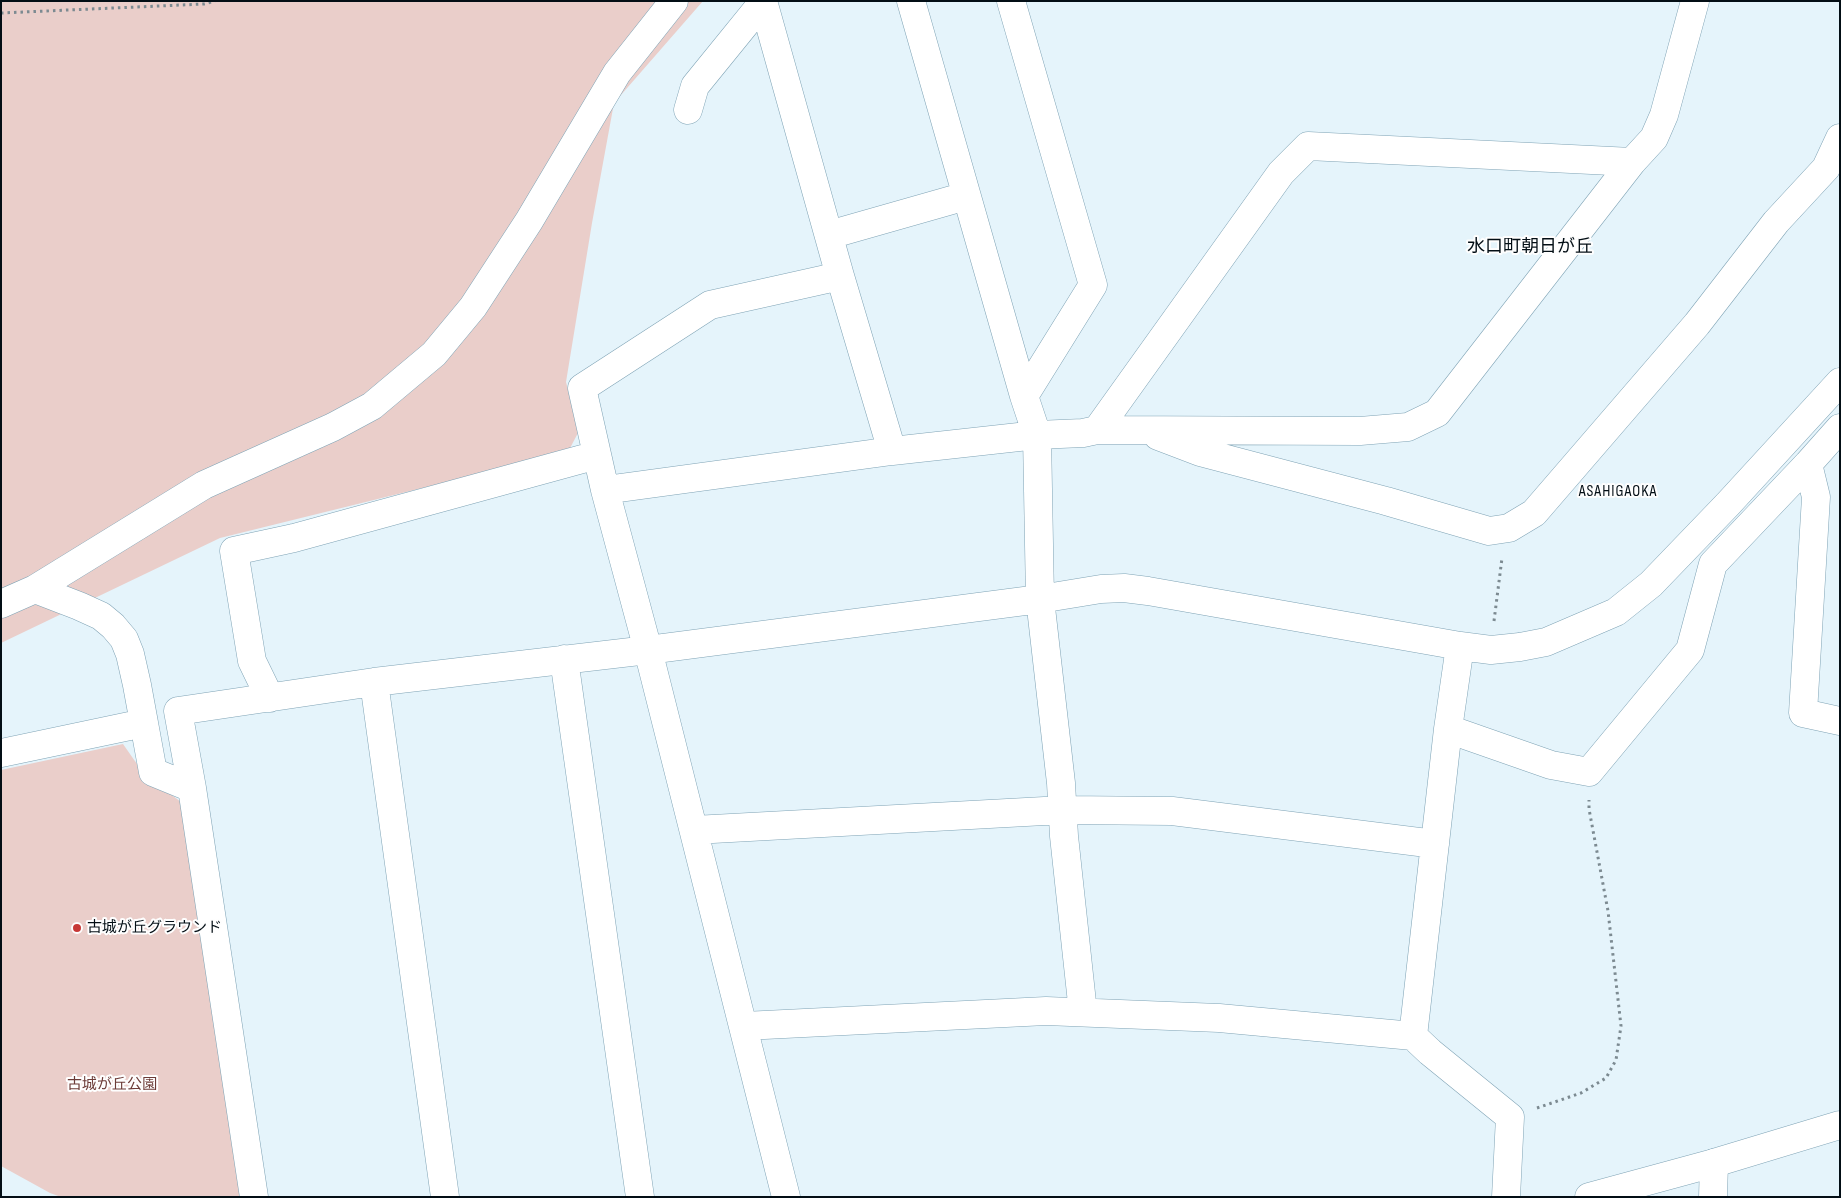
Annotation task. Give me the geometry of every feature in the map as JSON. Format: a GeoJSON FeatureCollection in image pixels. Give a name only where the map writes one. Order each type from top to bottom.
{"type":"FeatureCollection","features":[{"type":"Feature","properties":{"kind":"street"},"geometry":{"type":"LineString","coordinates":[[1,604],[35,590],[204,485],[333,427],[372,406],[434,354],[472,306],[530,222],[617,73],[674,1]]}},
{"type":"Feature","properties":{"kind":"street"},"geometry":{"type":"LineString","coordinates":[[688,110],[696,86],[764,1]]}},
{"type":"Feature","properties":{"kind":"street"},"geometry":{"type":"LineString","coordinates":[[764,1],[840,276],[892,451]]}},
{"type":"Feature","properties":{"kind":"street"},"geometry":{"type":"LineString","coordinates":[[911,1],[1024,396],[1037,435],[1040,599],[1083,1012]]}},
{"type":"Feature","properties":{"kind":"street"},"geometry":{"type":"LineString","coordinates":[[1011,1],[1093,285],[1024,396]]}},
{"type":"Feature","properties":{"kind":"street"},"geometry":{"type":"LineString","coordinates":[[605,490],[892,451],[1037,435],[1083,433],[1097,430],[1360,431],[1408,427],[1437,413],[1632,162],[1654,138],[1664,115],[1695,1]]}},
{"type":"Feature","properties":{"kind":"street"},"geometry":{"type":"LineString","coordinates":[[1143,430],[1200,452],[1386,501],[1489,531],[1509,528],[1534,513],[1697,324],[1776,222],[1826,168],[1840,138]]}},
{"type":"Feature","properties":{"kind":"street"},"geometry":{"type":"LineString","coordinates":[[1097,430],[1281,173],[1308,146],[1632,162]]}},
{"type":"Feature","properties":{"kind":"street"},"geometry":{"type":"LineString","coordinates":[[829,235],[966,196]]}},
{"type":"Feature","properties":{"kind":"street"},"geometry":{"type":"LineString","coordinates":[[786,1197],[648,650],[605,490],[582,388],[710,304],[840,276]]}},
{"type":"Feature","properties":{"kind":"street"},"geometry":{"type":"LineString","coordinates":[[254,1197],[192,788],[178,711],[374,682],[648,650],[1040,599],[1101,589],[1148,590],[1460,646],[1491,650],[1528,646],[1546,642],[1616,612],[1651,584],[1728,504],[1840,382]]}},
{"type":"Feature","properties":{"kind":"street"},"geometry":{"type":"LineString","coordinates":[[1448,729],[1551,765],[1589,772],[1690,650],[1713,564],[1840,428]]}},
{"type":"Feature","properties":{"kind":"street"},"geometry":{"type":"LineString","coordinates":[[270,698],[252,661],[234,551],[294,538],[597,455]]}},
{"type":"Feature","properties":{"kind":"street"},"geometry":{"type":"LineString","coordinates":[[1808,464],[1816,497],[1803,713],[1840,721]]}},
{"type":"Feature","properties":{"kind":"street"},"geometry":{"type":"LineString","coordinates":[[35,590],[101,616],[124,639],[138,685],[153,772],[192,788]]}},
{"type":"Feature","properties":{"kind":"street"},"geometry":{"type":"LineString","coordinates":[[1413,1036],[1448,729],[1460,646]]}},
{"type":"Feature","properties":{"kind":"street"},"geometry":{"type":"LineString","coordinates":[[564,660],[640,1197]]}},
{"type":"Feature","properties":{"kind":"street"},"geometry":{"type":"LineString","coordinates":[[374,682],[445,1197]]}},
{"type":"Feature","properties":{"kind":"street"},"geometry":{"type":"LineString","coordinates":[[1,754],[144,723]]}},
{"type":"Feature","properties":{"kind":"street"},"geometry":{"type":"LineString","coordinates":[[694,830],[1063,810],[1172,811],[1435,844]]}},
{"type":"Feature","properties":{"kind":"street"},"geometry":{"type":"LineString","coordinates":[[744,1026],[1046,1011],[1219,1018],[1413,1036],[1510,1117],[1506,1197]]}},
{"type":"Feature","properties":{"kind":"street"},"geometry":{"type":"LineString","coordinates":[[1590,1197],[1714,1163],[1840,1125]]}},
{"type":"Feature","properties":{"kind":"street"},"geometry":{"type":"LineString","coordinates":[[1713,1197],[1714,1163]]}},
{"type":"Feature","properties":{"kind":"path"},"geometry":{"type":"LineString","coordinates":[[1,14],[204,4],[215,1]]}},
{"type":"Feature","properties":{"kind":"path"},"geometry":{"type":"LineString","coordinates":[[1496,610],[1502,555]]}},
{"type":"Feature","properties":{"kind":"path"},"geometry":{"type":"LineString","coordinates":[[1510,1117],[1581,1093],[1606,1078],[1616,1060],[1621,1026],[1608,911],[1589,809],[1589,772]]}},
{"type":"Feature","properties":{"kind":"green space"},"geometry":{"type":"Polygon","coordinates":[[[1,1],[703,1],[614,103],[566,382],[579,431],[568,452],[220,538],[1,643],[1,1]]]}},
{"type":"Feature","properties":{"kind":"green space","name":"古城が丘公園"},"geometry":{"type":"Polygon","coordinates":[[[123,744],[144,774],[181,802],[239,1197],[61,1197],[1,1166],[1,770],[123,744]]]}},
{"type":"Feature","properties":{"kind":"place","name":"古城が丘グラウンド"},"geometry":{"type":"Point","coordinates":[77,928]}},
{"type":"Feature","properties":{"kind":"district","name":"水口町朝日が丘"},"geometry":{"type":"Point","coordinates":[1530,247]}},
{"type":"Feature","properties":{"kind":"district","name":"ASAHIGAOKA"},"geometry":{"type":"Point","coordinates":[1618,492]}}]}
